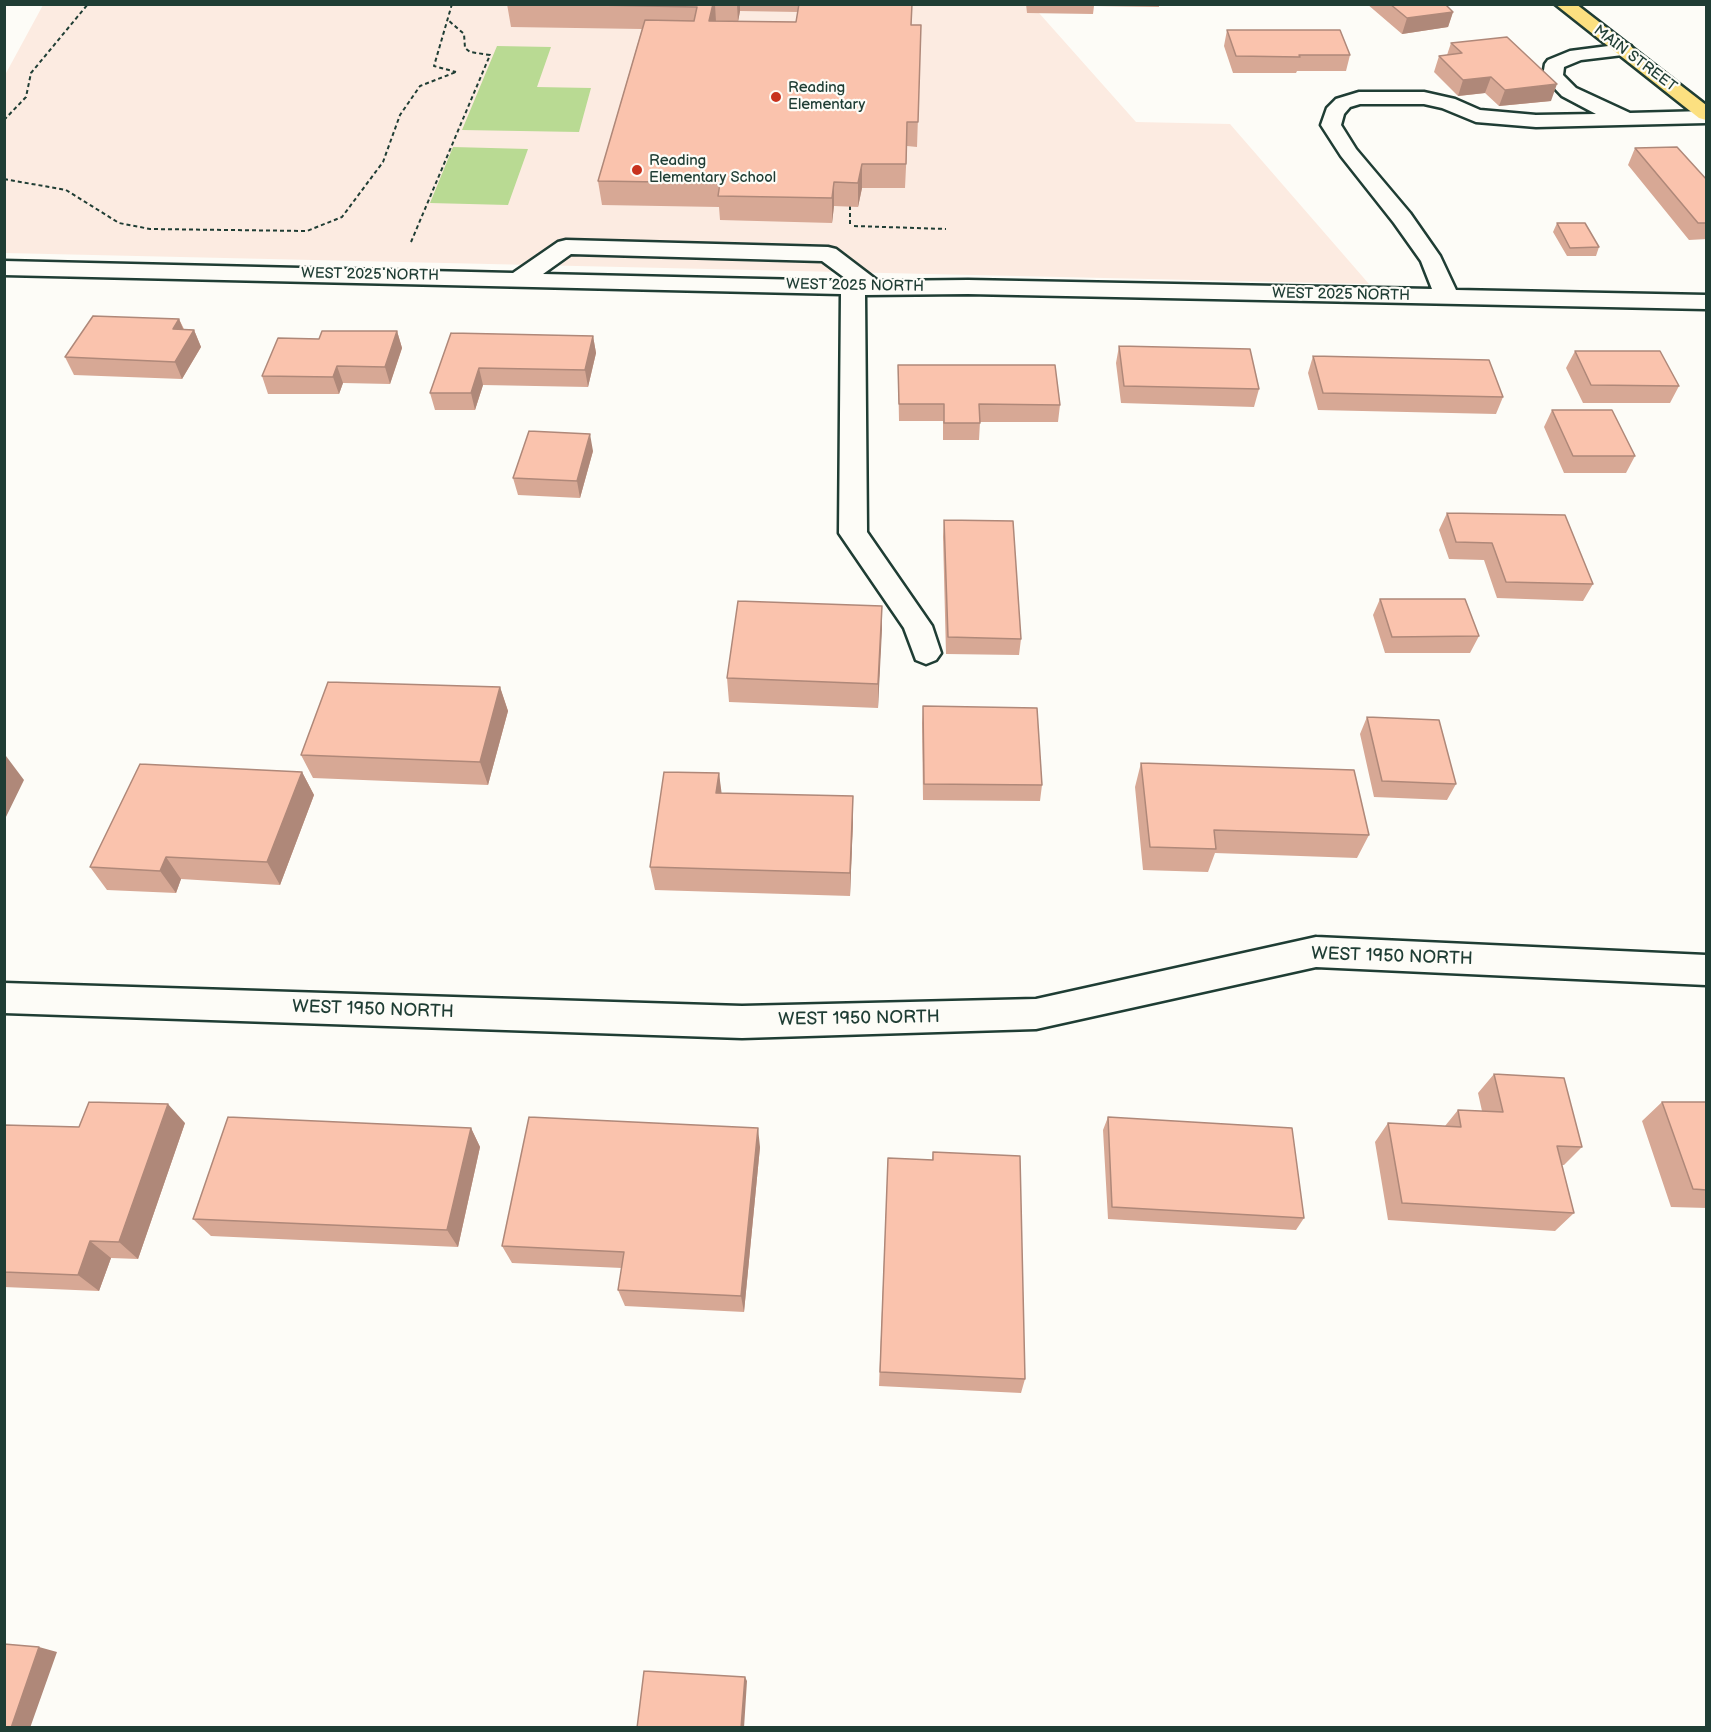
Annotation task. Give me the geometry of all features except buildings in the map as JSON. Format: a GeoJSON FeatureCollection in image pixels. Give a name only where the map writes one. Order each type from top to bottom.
{"type":"FeatureCollection","features":[{"type":"Feature","properties":{"kind":"main road","name":"MAIN STREET"},"geometry":{"type":"LineString","coordinates":[[1564,4],[1707,115]]}},
{"type":"Feature","properties":{"kind":"street"},"geometry":{"type":"LineString","coordinates":[[1624,50],[1577,55],[1555,64],[1553,76],[1569,92],[1604,110],[1638,120]]}},
{"type":"Feature","properties":{"kind":"street"},"geometry":{"type":"LineString","coordinates":[[1447,297],[1432,261],[1402,218],[1348,152],[1331,124],[1334,112],[1343,103],[1359,98],[1424,98],[1448,103],[1476,116],[1548,121],[1638,120],[1707,115]]}},
{"type":"Feature","properties":{"kind":"street"},"geometry":{"type":"LineString","coordinates":[[521,278],[566,246],[828,254],[863,287],[853,532],[918,626],[926,653]]}},
{"type":"Feature","properties":{"kind":"street","name":"WEST 2025 NORTH"},"geometry":{"type":"LineString","coordinates":[[4,268],[863,287],[968,287],[1707,302]]}},
{"type":"Feature","properties":{"kind":"street","name":"WEST 1950 NORTH"},"geometry":{"type":"LineString","coordinates":[[4,998],[742,1022],[1036,1014],[1316,952],[1707,970]]}},
{"type":"Feature","properties":{"kind":"path"},"geometry":{"type":"LineString","coordinates":[[4,120],[26,97],[32,73],[88,4]]}},
{"type":"Feature","properties":{"kind":"path"},"geometry":{"type":"LineString","coordinates":[[4,179],[66,190],[120,223],[150,229],[307,231],[342,217],[383,162],[400,115],[420,86],[456,72],[434,66],[452,4]]}},
{"type":"Feature","properties":{"kind":"path"},"geometry":{"type":"LineString","coordinates":[[409,247],[490,55],[470,52],[465,48],[464,34],[448,20]]}},
{"type":"Feature","properties":{"kind":"path"},"geometry":{"type":"LineString","coordinates":[[850,226],[946,229]]}},
{"type":"Feature","properties":{"kind":"shaded area","name":"Reading Elementary School"},"geometry":{"type":"Polygon","coordinates":[[[1031,4],[1136,122],[1230,124],[1369,284],[5,253],[5,75],[43,5],[1031,4]]]}},
{"type":"Feature","properties":{"kind":"green space"},"geometry":{"type":"Polygon","coordinates":[[[497,46],[551,47],[537,87],[591,88],[579,132],[462,130],[497,46]]]}},
{"type":"Feature","properties":{"kind":"green space"},"geometry":{"type":"Polygon","coordinates":[[[453,147],[528,149],[508,205],[430,203],[453,147]]]}},
{"type":"Feature","properties":{"kind":"place","name":"Reading Elementary"},"geometry":{"type":"Point","coordinates":[776,97]}},
{"type":"Feature","properties":{"kind":"place","name":"Reading Elementary School"},"geometry":{"type":"Point","coordinates":[637,170]}}]}
